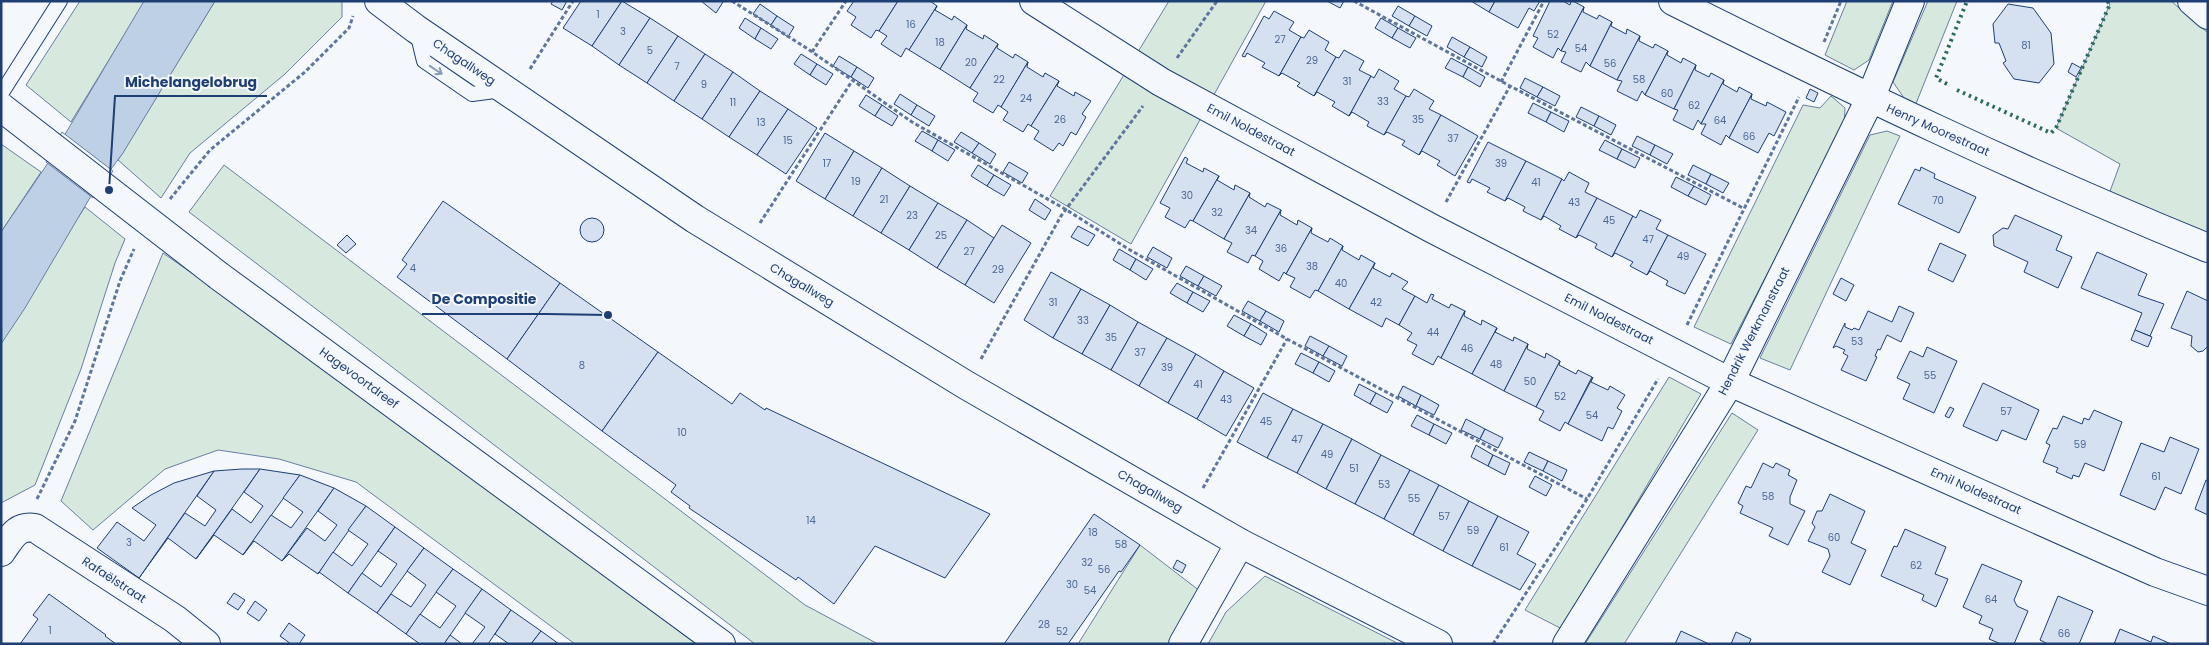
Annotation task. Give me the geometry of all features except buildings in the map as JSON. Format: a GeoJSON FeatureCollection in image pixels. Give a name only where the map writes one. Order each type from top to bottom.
{"type":"FeatureCollection","features":[{"type":"Feature","properties":{"kind":"street","name":"Chagallweg"},"geometry":{"type":"LineString","coordinates":[[379,1],[416,29],[695,220],[966,386],[1240,543],[1438,644]]}},
{"type":"Feature","properties":{"kind":"street","name":"Emil Noldestraat"},"geometry":{"type":"LineString","coordinates":[[1034,1],[1161,82],[1431,228],[1730,382],[2155,572],[2208,591]]}},
{"type":"Feature","properties":{"kind":"street","name":"Henry Moorestraat"},"geometry":{"type":"LineString","coordinates":[[1673,1],[1870,99],[2124,214],[2208,248]]}},
{"type":"Feature","properties":{"kind":"street","name":"Hendrik Werkmanstraat"},"geometry":{"type":"LineString","coordinates":[[1567,644],[1730,382],[1870,99],[1910,1]]}},
{"type":"Feature","properties":{"kind":"street"},"geometry":{"type":"LineString","coordinates":[[2192,1],[2208,15]]}},
{"type":"Feature","properties":{"kind":"street","name":"Hagevoortdreef"},"geometry":{"type":"LineString","coordinates":[[1,107],[219,276],[721,644]]}},
{"type":"Feature","properties":{"kind":"street","name":"Rafaëlstraat"},"geometry":{"type":"LineString","coordinates":[[1,552],[18,529],[25,527],[35,528],[175,619],[206,644]]}},
{"type":"Feature","properties":{"kind":"street"},"geometry":{"type":"LineString","coordinates":[[1183,644],[1240,543]]}},
{"type":"Feature","properties":{"kind":"lane"},"geometry":{"type":"LineString","coordinates":[[1,94],[60,1]]}},
{"type":"Feature","properties":{"kind":"path"},"geometry":{"type":"LineString","coordinates":[[509,92],[573,1]]}},
{"type":"Feature","properties":{"kind":"path"},"geometry":{"type":"LineString","coordinates":[[732,1],[812,52],[912,122],[1065,209],[1130,250],[1287,339],[1588,499]]}},
{"type":"Feature","properties":{"kind":"path"},"geometry":{"type":"LineString","coordinates":[[812,52],[846,1]]}},
{"type":"Feature","properties":{"kind":"path"},"geometry":{"type":"LineString","coordinates":[[966,386],[1065,209],[1161,82],[1217,1]]}},
{"type":"Feature","properties":{"kind":"path"},"geometry":{"type":"LineString","coordinates":[[1354,1],[1501,82],[1743,208]]}},
{"type":"Feature","properties":{"kind":"path"},"geometry":{"type":"LineString","coordinates":[[1501,82],[1544,1]]}},
{"type":"Feature","properties":{"kind":"path"},"geometry":{"type":"LineString","coordinates":[[742,249],[852,81]]}},
{"type":"Feature","properties":{"kind":"path"},"geometry":{"type":"LineString","coordinates":[[1431,228],[1510,86]]}},
{"type":"Feature","properties":{"kind":"path"},"geometry":{"type":"LineString","coordinates":[[1188,514],[1287,339]]}},
{"type":"Feature","properties":{"kind":"shaded area"},"geometry":{"type":"Polygon","coordinates":[[[80,1],[145,1],[71,122],[26,85],[80,1]]]}},
{"type":"Feature","properties":{"kind":"shaded area"},"geometry":{"type":"Polygon","coordinates":[[[215,1],[342,1],[342,17],[285,74],[190,153],[161,198],[118,160],[215,1]]]}},
{"type":"Feature","properties":{"kind":"shaded area"},"geometry":{"type":"Polygon","coordinates":[[[1169,1],[1266,1],[1131,244],[1050,196],[1169,1]]]}},
{"type":"Feature","properties":{"kind":"shaded area"},"geometry":{"type":"Polygon","coordinates":[[[1847,1],[1893,1],[1869,60],[1854,70],[1825,55],[1847,1]]]}},
{"type":"Feature","properties":{"kind":"shaded area"},"geometry":{"type":"Polygon","coordinates":[[[1928,1],[1957,1],[1915,106],[1904,98],[1893,82],[1928,1]]]}},
{"type":"Feature","properties":{"kind":"shaded area"},"geometry":{"type":"Polygon","coordinates":[[[2107,1],[2171,1],[2208,33],[2208,233],[2109,194],[2120,164],[2056,128],[2110,4],[2107,1]]]}},
{"type":"Feature","properties":{"kind":"shaded area"},"geometry":{"type":"Polygon","coordinates":[[[1831,96],[1845,108],[1844,125],[1731,344],[1694,327],[1803,105],[1820,108],[1831,96]]]}},
{"type":"Feature","properties":{"kind":"shaded area"},"geometry":{"type":"Polygon","coordinates":[[[1887,131],[1900,136],[1790,370],[1760,358],[1870,135],[1887,131]]]}},
{"type":"Feature","properties":{"kind":"shaded area"},"geometry":{"type":"Polygon","coordinates":[[[1,144],[41,172],[1,232],[1,144]]]}},
{"type":"Feature","properties":{"kind":"shaded area"},"geometry":{"type":"Polygon","coordinates":[[[224,165],[805,605],[878,644],[755,644],[189,212],[224,165]]]}},
{"type":"Feature","properties":{"kind":"shaded area"},"geometry":{"type":"Polygon","coordinates":[[[85,207],[125,239],[115,263],[81,369],[35,485],[1,503],[1,336],[85,207]]]}},
{"type":"Feature","properties":{"kind":"shaded area"},"geometry":{"type":"Polygon","coordinates":[[[163,253],[275,331],[696,644],[575,644],[356,482],[279,459],[218,450],[165,469],[93,530],[61,501],[163,253]]]}},
{"type":"Feature","properties":{"kind":"shaded area"},"geometry":{"type":"Polygon","coordinates":[[[1669,377],[1701,394],[1562,629],[1525,610],[1669,377]]]}},
{"type":"Feature","properties":{"kind":"shaded area"},"geometry":{"type":"Polygon","coordinates":[[[1732,413],[1758,430],[1624,644],[1585,644],[1732,413]]]}},
{"type":"Feature","properties":{"kind":"shaded area"},"geometry":{"type":"Polygon","coordinates":[[[1140,545],[1209,598],[1176,644],[1078,644],[1140,545]]]}},
{"type":"Feature","properties":{"kind":"shaded area"},"geometry":{"type":"Polygon","coordinates":[[[1265,576],[1399,644],[1208,644],[1226,612],[1265,576]]]}},
{"type":"Feature","properties":{"kind":"water"},"geometry":{"type":"Polygon","coordinates":[[[144,1],[215,1],[123,153],[91,196],[25,308],[1,344],[1,232],[48,163],[144,1]]]}},
{"type":"Feature","properties":{"kind":"pier"},"geometry":{"type":"Polygon","coordinates":[[[62,132],[113,171],[93,198],[46,162],[62,132]]]}},
{"type":"Feature","properties":{"kind":"hedge"},"geometry":{"type":"LineString","coordinates":[[1947,84],[1936,78],[1967,1]]}},
{"type":"Feature","properties":{"kind":"hedge"},"geometry":{"type":"LineString","coordinates":[[1957,90],[2051,133],[2056,128],[2110,4],[2107,1]]}},
{"type":"Feature","properties":{"kind":"place","name":"Michelangelobrug"},"geometry":{"type":"Point","coordinates":[109,190]}},
{"type":"Feature","properties":{"kind":"place","name":"De Compositie"},"geometry":{"type":"Point","coordinates":[608,315]}}]}
